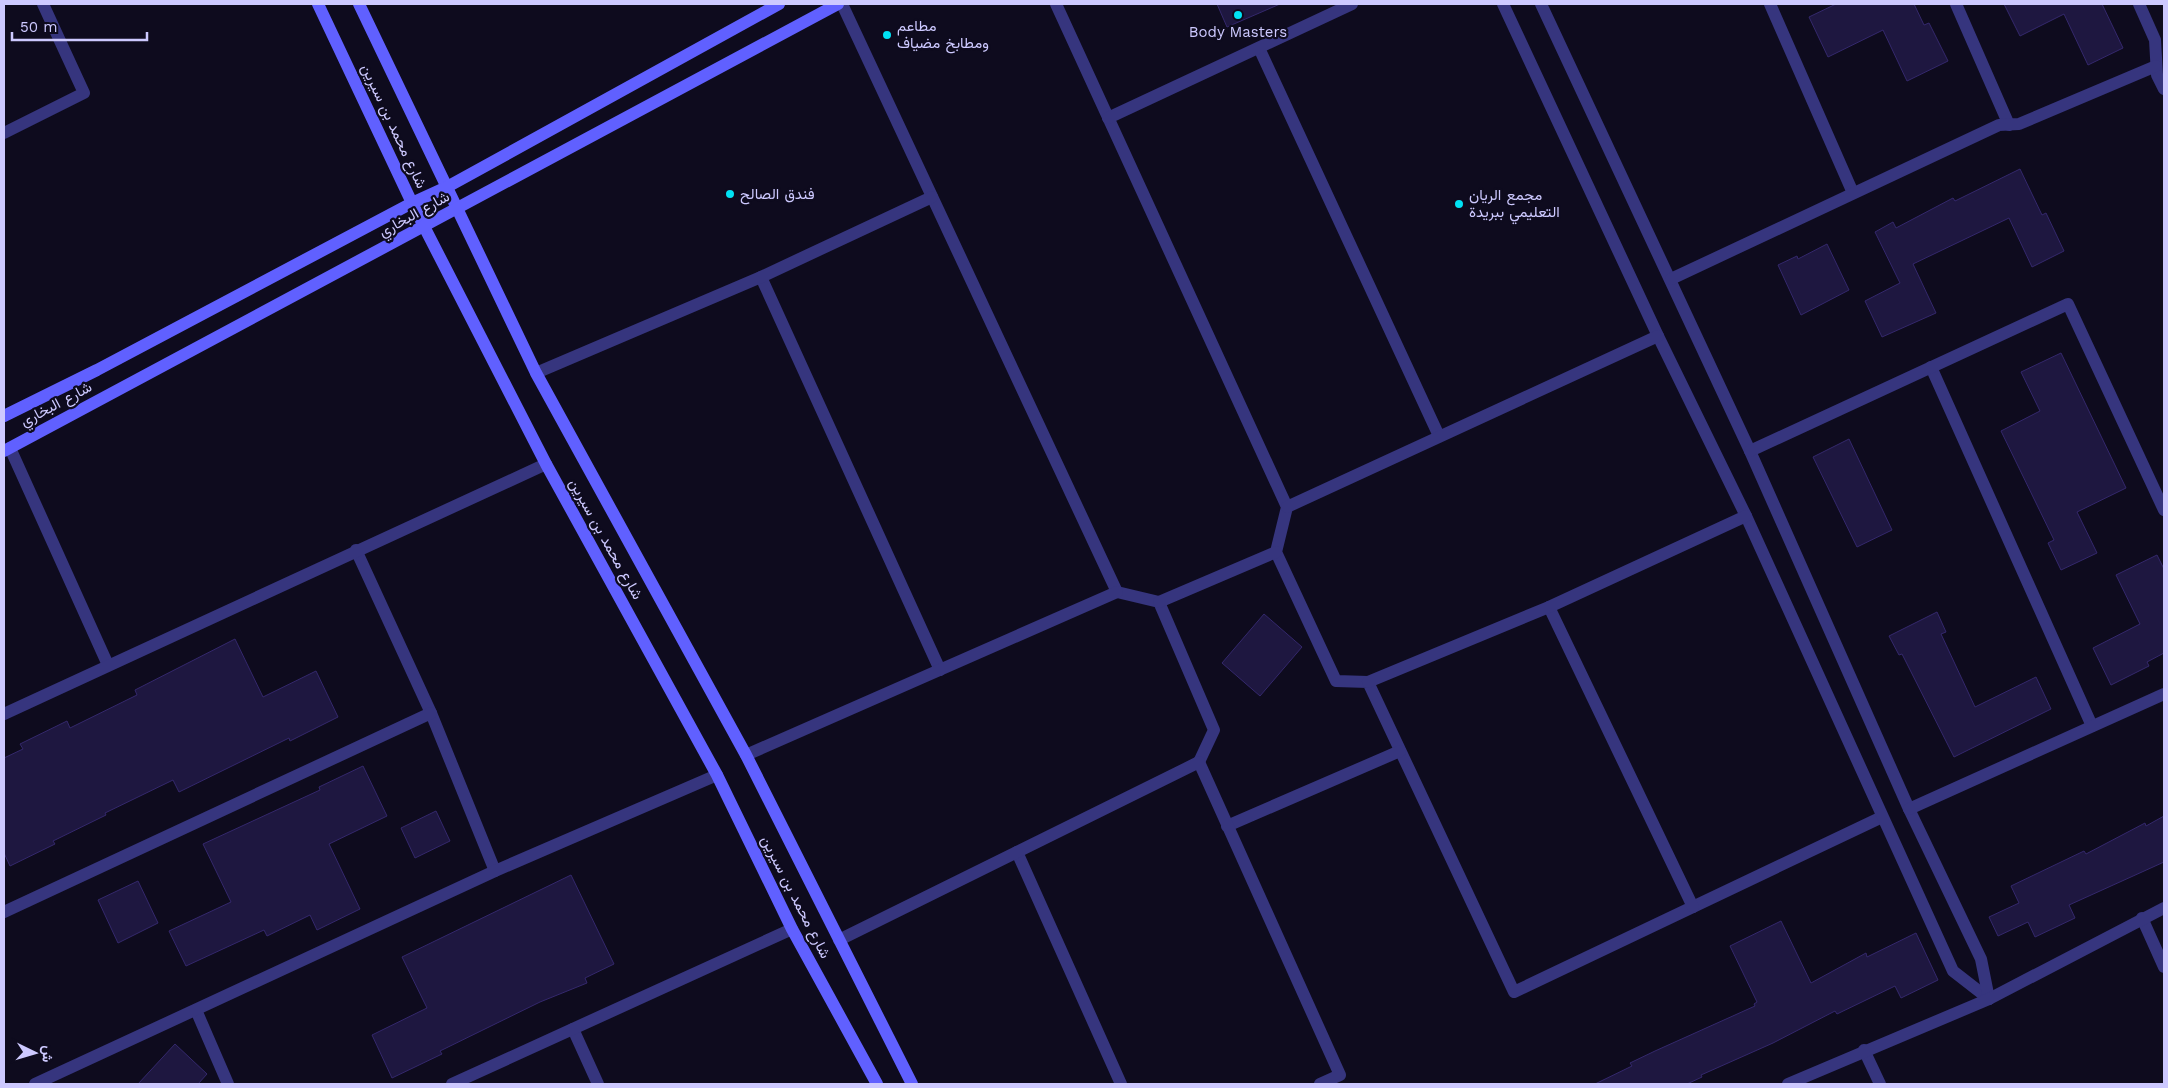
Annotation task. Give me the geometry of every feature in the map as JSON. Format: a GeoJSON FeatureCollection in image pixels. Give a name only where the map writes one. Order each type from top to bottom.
{"type":"FeatureCollection","features":[{"type":"Feature","properties":{"kind":"street"},"geometry":{"type":"LineString","coordinates":[[4,133],[84,94],[44,4]]}},
{"type":"Feature","properties":{"kind":"street","name":"شارع محمد بن سيرين"},"geometry":{"type":"LineString","coordinates":[[318,4],[412,203],[546,464],[717,775],[792,929],[877,1084]]}},
{"type":"Feature","properties":{"kind":"street","name":"شارع محمد بن سيرين"},"geometry":{"type":"LineString","coordinates":[[360,4],[536,373],[746,755],[912,1084]]}},
{"type":"Feature","properties":{"kind":"street","name":"شارع البخاري"},"geometry":{"type":"LineString","coordinates":[[4,416],[97,370],[412,203],[447,188],[778,4]]}},
{"type":"Feature","properties":{"kind":"street","name":"شارع البخاري"},"geometry":{"type":"LineString","coordinates":[[7,449],[425,227],[457,208],[838,4]]}},
{"type":"Feature","properties":{"kind":"street"},"geometry":{"type":"LineString","coordinates":[[842,4],[1117,592]]}},
{"type":"Feature","properties":{"kind":"street"},"geometry":{"type":"LineString","coordinates":[[1056,4],[1287,507],[1276,552],[1336,681],[1368,682],[1548,607],[1746,516]]}},
{"type":"Feature","properties":{"kind":"street"},"geometry":{"type":"LineString","coordinates":[[1108,118],[1352,4]]}},
{"type":"Feature","properties":{"kind":"street"},"geometry":{"type":"LineString","coordinates":[[1503,4],[1658,336],[1746,516],[1953,971],[1989,999]]}},
{"type":"Feature","properties":{"kind":"street"},"geometry":{"type":"LineString","coordinates":[[1541,4],[1750,451],[1909,808],[1981,959],[1989,999]]}},
{"type":"Feature","properties":{"kind":"street"},"geometry":{"type":"LineString","coordinates":[[1770,4],[1853,193]]}},
{"type":"Feature","properties":{"kind":"street"},"geometry":{"type":"LineString","coordinates":[[1956,4],[2009,124]]}},
{"type":"Feature","properties":{"kind":"street"},"geometry":{"type":"LineString","coordinates":[[2139,4],[2155,40],[2159,59],[2157,75],[2164,89]]}},
{"type":"Feature","properties":{"kind":"street"},"geometry":{"type":"LineString","coordinates":[[1260,48],[1439,436]]}},
{"type":"Feature","properties":{"kind":"street"},"geometry":{"type":"LineString","coordinates":[[1670,279],[1999,125],[2019,124],[2159,59]]}},
{"type":"Feature","properties":{"kind":"street"},"geometry":{"type":"LineString","coordinates":[[536,373],[761,277],[932,197]]}},
{"type":"Feature","properties":{"kind":"street"},"geometry":{"type":"LineString","coordinates":[[761,277],[940,670]]}},
{"type":"Feature","properties":{"kind":"street"},"geometry":{"type":"LineString","coordinates":[[1750,451],[2068,304],[2164,510]]}},
{"type":"Feature","properties":{"kind":"street"},"geometry":{"type":"LineString","coordinates":[[1287,507],[1658,336]]}},
{"type":"Feature","properties":{"kind":"street"},"geometry":{"type":"LineString","coordinates":[[1931,367],[2092,726]]}},
{"type":"Feature","properties":{"kind":"street"},"geometry":{"type":"LineString","coordinates":[[7,449],[108,665]]}},
{"type":"Feature","properties":{"kind":"street"},"geometry":{"type":"LineString","coordinates":[[4,714],[546,464]]}},
{"type":"Feature","properties":{"kind":"street"},"geometry":{"type":"LineString","coordinates":[[356,550],[431,713],[495,871]]}},
{"type":"Feature","properties":{"kind":"street"},"geometry":{"type":"LineString","coordinates":[[746,755],[1117,592],[1159,602],[1276,552]]}},
{"type":"Feature","properties":{"kind":"street"},"geometry":{"type":"LineString","coordinates":[[839,940],[1198,762],[1214,730],[1159,602]]}},
{"type":"Feature","properties":{"kind":"street"},"geometry":{"type":"LineString","coordinates":[[1548,607],[1693,907]]}},
{"type":"Feature","properties":{"kind":"street"},"geometry":{"type":"LineString","coordinates":[[1368,682],[1514,992],[1882,818]]}},
{"type":"Feature","properties":{"kind":"street"},"geometry":{"type":"LineString","coordinates":[[1909,808],[2164,694]]}},
{"type":"Feature","properties":{"kind":"street"},"geometry":{"type":"LineString","coordinates":[[4,912],[431,713]]}},
{"type":"Feature","properties":{"kind":"street"},"geometry":{"type":"LineString","coordinates":[[1228,826],[1400,751]]}},
{"type":"Feature","properties":{"kind":"street"},"geometry":{"type":"LineString","coordinates":[[1198,762],[1340,1075],[1320,1084]]}},
{"type":"Feature","properties":{"kind":"street"},"geometry":{"type":"LineString","coordinates":[[35,1084],[495,871],[717,775]]}},
{"type":"Feature","properties":{"kind":"street"},"geometry":{"type":"LineString","coordinates":[[1016,852],[1121,1084]]}},
{"type":"Feature","properties":{"kind":"street"},"geometry":{"type":"LineString","coordinates":[[1788,1084],[1864,1050],[1989,999],[2164,908]]}},
{"type":"Feature","properties":{"kind":"street"},"geometry":{"type":"LineString","coordinates":[[2142,918],[2164,967]]}},
{"type":"Feature","properties":{"kind":"street"},"geometry":{"type":"LineString","coordinates":[[452,1084],[792,929]]}},
{"type":"Feature","properties":{"kind":"street"},"geometry":{"type":"LineString","coordinates":[[196,1010],[228,1084]]}},
{"type":"Feature","properties":{"kind":"street"},"geometry":{"type":"LineString","coordinates":[[573,1029],[598,1084]]}},
{"type":"Feature","properties":{"kind":"street"},"geometry":{"type":"LineString","coordinates":[[1864,1050],[1880,1084]]}},
{"type":"Feature","properties":{"kind":"building","name":"Body Masters"},"geometry":{"type":"Polygon","coordinates":[[[1217,4],[1280,4],[1227,27],[1217,4]]]}},
{"type":"Feature","properties":{"kind":"building"},"geometry":{"type":"Polygon","coordinates":[[[1836,4],[1914,4],[1924,25],[1929,23],[1948,61],[1907,81],[1883,30],[1828,57],[1809,17],[1836,4]]]}},
{"type":"Feature","properties":{"kind":"building"},"geometry":{"type":"Polygon","coordinates":[[[2004,4],[2102,4],[2123,48],[2088,65],[2064,14],[2020,36],[2004,4]]]}},
{"type":"Feature","properties":{"kind":"building"},"geometry":{"type":"Polygon","coordinates":[[[2020,169],[2042,215],[2046,213],[2064,251],[2032,267],[2009,218],[1913,264],[1936,313],[1882,337],[1865,301],[1900,283],[1875,232],[1893,222],[1896,228],[1953,198],[1955,201],[2020,169]]]}},
{"type":"Feature","properties":{"kind":"building"},"geometry":{"type":"Polygon","coordinates":[[[1827,244],[1849,290],[1801,315],[1778,265],[1797,256],[1798,259],[1827,244]]]}},
{"type":"Feature","properties":{"kind":"building"},"geometry":{"type":"Polygon","coordinates":[[[2061,353],[2126,488],[2077,512],[2097,553],[2061,570],[2048,543],[2054,540],[2001,431],[2040,411],[2021,372],[2061,353]]]}},
{"type":"Feature","properties":{"kind":"building"},"geometry":{"type":"Polygon","coordinates":[[[1849,439],[1892,530],[1857,547],[1813,457],[1849,439]]]}},
{"type":"Feature","properties":{"kind":"building"},"geometry":{"type":"Polygon","coordinates":[[[2157,555],[2164,569],[2164,653],[2147,662],[2149,666],[2111,685],[2093,648],[2140,624],[2116,575],[2157,555]]]}},
{"type":"Feature","properties":{"kind":"building"},"geometry":{"type":"Polygon","coordinates":[[[1937,612],[1946,632],[1941,634],[1975,707],[2036,677],[2051,709],[1954,757],[1902,654],[1899,655],[1889,636],[1937,612]]]}},
{"type":"Feature","properties":{"kind":"building"},"geometry":{"type":"Polygon","coordinates":[[[1264,614],[1302,647],[1260,696],[1222,663],[1264,614]]]}},
{"type":"Feature","properties":{"kind":"building"},"geometry":{"type":"Polygon","coordinates":[[[235,639],[263,697],[316,671],[338,717],[290,741],[289,738],[179,792],[173,780],[105,813],[106,815],[53,841],[55,844],[10,866],[4,853],[4,758],[23,749],[20,744],[67,721],[70,728],[137,695],[135,690],[235,639]]]}},
{"type":"Feature","properties":{"kind":"building"},"geometry":{"type":"Polygon","coordinates":[[[363,766],[387,816],[329,844],[360,909],[317,930],[310,915],[267,936],[264,930],[186,966],[169,931],[231,902],[203,844],[320,790],[319,787],[363,766]]]}},
{"type":"Feature","properties":{"kind":"building"},"geometry":{"type":"Polygon","coordinates":[[[436,811],[450,841],[415,858],[401,828],[436,811]]]}},
{"type":"Feature","properties":{"kind":"building"},"geometry":{"type":"Polygon","coordinates":[[[2164,816],[2164,862],[2069,905],[2075,918],[2035,937],[2028,922],[1998,936],[1989,917],[2019,903],[2011,886],[2084,851],[2086,854],[2145,823],[2146,826],[2164,816]]]}},
{"type":"Feature","properties":{"kind":"building"},"geometry":{"type":"Polygon","coordinates":[[[571,875],[614,964],[585,978],[587,983],[540,1002],[440,1051],[442,1054],[392,1078],[372,1035],[427,1008],[402,957],[571,875]]]}},
{"type":"Feature","properties":{"kind":"building"},"geometry":{"type":"Polygon","coordinates":[[[138,881],[158,923],[118,943],[98,900],[138,881]]]}},
{"type":"Feature","properties":{"kind":"building"},"geometry":{"type":"Polygon","coordinates":[[[1781,921],[1811,983],[1866,953],[1867,957],[1916,933],[1938,980],[1901,998],[1895,986],[1837,1014],[1835,1011],[1773,1043],[1701,1075],[1702,1077],[1687,1084],[1595,1084],[1632,1066],[1630,1063],[1755,1006],[1754,1004],[1757,1002],[1730,946],[1781,921]]]}},
{"type":"Feature","properties":{"kind":"building"},"geometry":{"type":"Polygon","coordinates":[[[175,1044],[207,1074],[198,1084],[138,1084],[175,1044]]]}},
{"type":"Feature","properties":{"kind":"place","name":"Body Masters"},"geometry":{"type":"Point","coordinates":[1238,15]}},
{"type":"Feature","properties":{"kind":"place","name":"مطاعم ومطابخ مضياف"},"geometry":{"type":"Point","coordinates":[887,35]}},
{"type":"Feature","properties":{"kind":"place","name":"فندق الصالح"},"geometry":{"type":"Point","coordinates":[730,194]}},
{"type":"Feature","properties":{"kind":"place","name":"مجمع الريان التعليمي ببريدة"},"geometry":{"type":"Point","coordinates":[1459,204]}}]}
